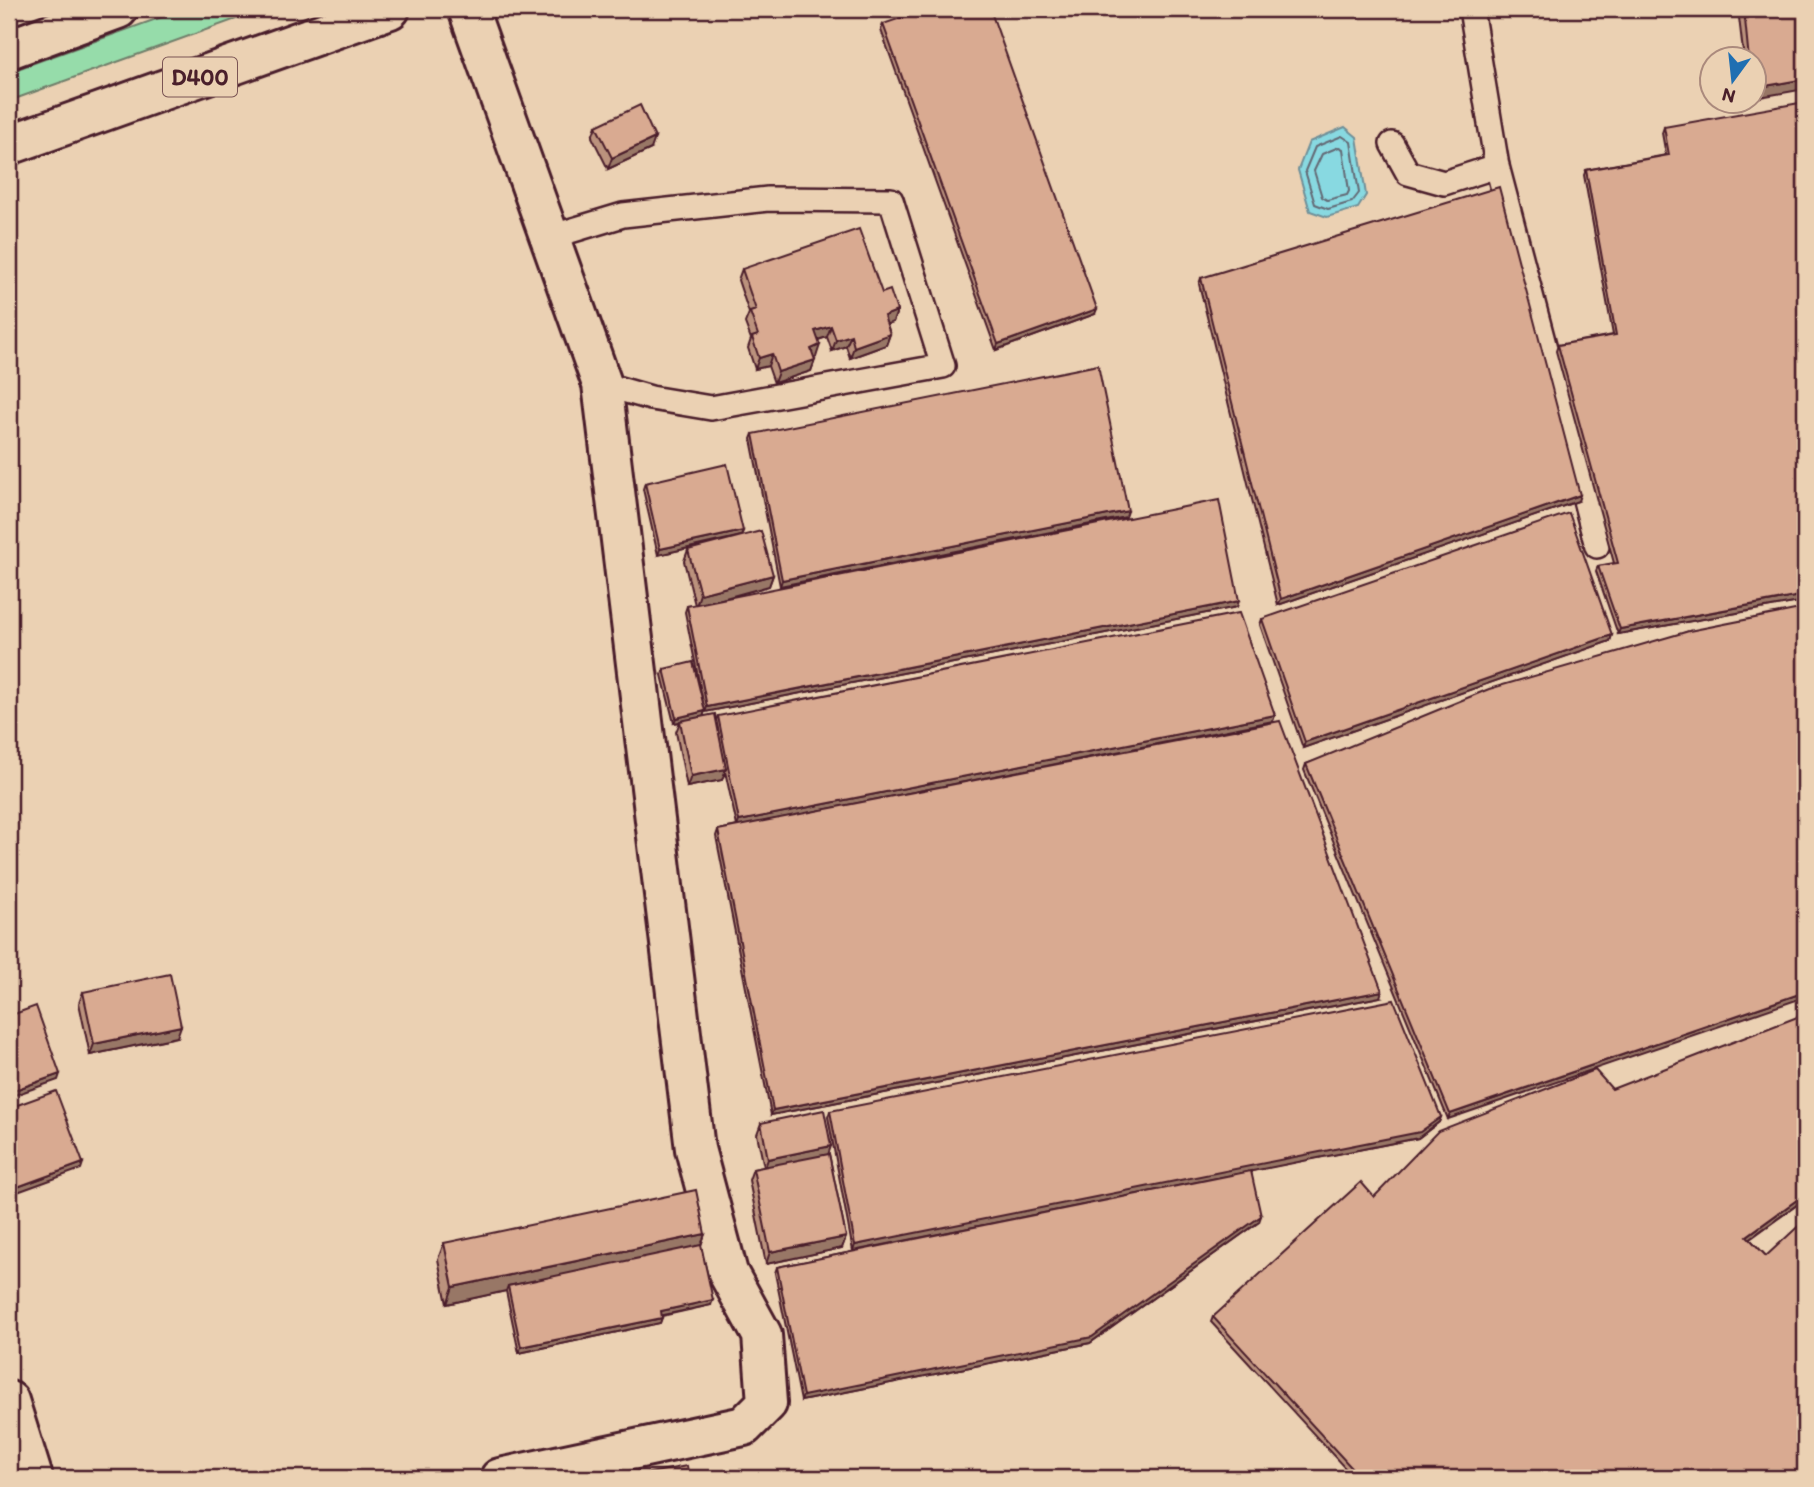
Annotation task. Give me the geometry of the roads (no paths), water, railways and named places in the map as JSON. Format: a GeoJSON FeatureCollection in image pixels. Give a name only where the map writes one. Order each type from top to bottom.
{"type":"FeatureCollection","features":[{"type":"Feature","properties":{"kind":"main road"},"geometry":{"type":"LineString","coordinates":[[9,49],[118,9]]}},
{"type":"Feature","properties":{"kind":"main road","name":"D400"},"geometry":{"type":"LineString","coordinates":[[9,145],[390,9]]}},
{"type":"Feature","properties":{"kind":"main road"},"geometry":{"type":"LineString","coordinates":[[468,9],[602,384],[695,1149],[728,1273],[762,1335],[767,1403],[744,1426],[500,1478]]}},
{"type":"Feature","properties":{"kind":"main road"},"geometry":{"type":"LineString","coordinates":[[9,1401],[33,1478]]}},
{"type":"Feature","properties":{"kind":"lane"},"geometry":{"type":"LineString","coordinates":[[1471,9],[1497,166],[1597,546]]}},
{"type":"Feature","properties":{"kind":"lane"},"geometry":{"type":"LineString","coordinates":[[1392,144],[1408,173],[1444,183],[1497,166]]}},
{"type":"Feature","properties":{"kind":"lane"},"geometry":{"type":"LineString","coordinates":[[550,237],[623,215],[768,199],[891,200],[943,366],[711,408],[650,398],[602,384]]}},
{"type":"Feature","properties":{"kind":"water"},"geometry":{"type":"Polygon","coordinates":[[[1345,127],[1357,137],[1366,195],[1358,208],[1327,217],[1310,211],[1298,170],[1309,142],[1345,127]]]}}]}
